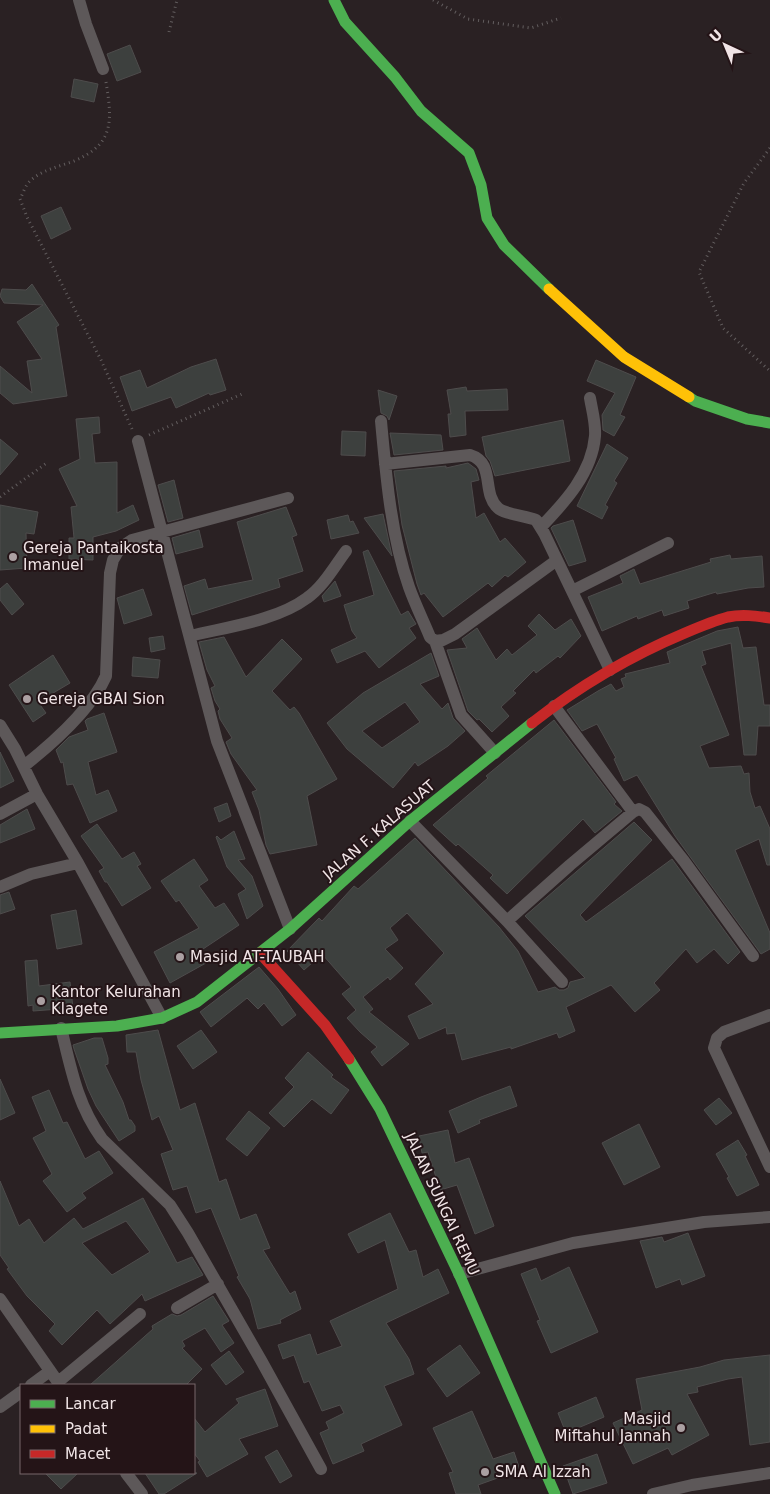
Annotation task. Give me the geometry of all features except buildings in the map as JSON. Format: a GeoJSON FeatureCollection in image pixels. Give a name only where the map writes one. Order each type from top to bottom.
{"type":"FeatureCollection","features":[{"type":"Feature","properties":{"kind":"street"},"geometry":{"type":"LineString","coordinates":[[78,0],[103,69]]}},
{"type":"Feature","properties":{"kind":"street"},"geometry":{"type":"LineString","coordinates":[[334,0],[344,22],[394,77],[421,111],[469,153],[480,185],[487,218],[504,245],[566,306],[624,357],[695,401],[747,419],[770,423]]}},
{"type":"Feature","properties":{"kind":"street"},"geometry":{"type":"LineString","coordinates":[[540,527],[562,505],[581,478],[591,457],[595,436],[590,398]]}},
{"type":"Feature","properties":{"kind":"street"},"geometry":{"type":"LineString","coordinates":[[381,421],[385,464],[399,554],[409,587],[430,636],[435,641],[461,715],[495,753]]}},
{"type":"Feature","properties":{"kind":"street"},"geometry":{"type":"LineString","coordinates":[[138,440],[160,531],[217,741],[290,930]]}},
{"type":"Feature","properties":{"kind":"street"},"geometry":{"type":"LineString","coordinates":[[385,464],[470,455],[479,458],[483,463],[492,500],[498,509],[536,520],[610,670]]}},
{"type":"Feature","properties":{"kind":"street"},"geometry":{"type":"LineString","coordinates":[[24,766],[70,724],[102,686],[106,676],[110,573],[113,560],[120,548],[132,540],[160,531],[288,498]]}},
{"type":"Feature","properties":{"kind":"street"},"geometry":{"type":"LineString","coordinates":[[572,591],[668,543]]}},
{"type":"Feature","properties":{"kind":"street"},"geometry":{"type":"LineString","coordinates":[[190,636],[282,612],[307,598],[346,551]]}},
{"type":"Feature","properties":{"kind":"street"},"geometry":{"type":"LineString","coordinates":[[435,641],[456,634],[557,560]]}},
{"type":"Feature","properties":{"kind":"street","name":"JALAN F. KALASUAT"},"geometry":{"type":"LineString","coordinates":[[0,1033],[117,1026],[162,1018],[198,1002],[290,930],[410,821],[554,706],[610,670],[661,643],[714,621],[745,615],[770,618]]}},
{"type":"Feature","properties":{"kind":"street"},"geometry":{"type":"LineString","coordinates":[[554,706],[633,812]]}},
{"type":"Feature","properties":{"kind":"street"},"geometry":{"type":"LineString","coordinates":[[0,725],[162,1018]]}},
{"type":"Feature","properties":{"kind":"street"},"geometry":{"type":"LineString","coordinates":[[0,814],[37,794]]}},
{"type":"Feature","properties":{"kind":"street"},"geometry":{"type":"LineString","coordinates":[[507,921],[633,812],[639,810],[645,812],[684,861],[753,956]]}},
{"type":"Feature","properties":{"kind":"street"},"geometry":{"type":"LineString","coordinates":[[410,821],[507,921],[562,982]]}},
{"type":"Feature","properties":{"kind":"street"},"geometry":{"type":"LineString","coordinates":[[0,887],[31,874],[78,863]]}},
{"type":"Feature","properties":{"kind":"street","name":"JALAN SUNGAI REMU"},"geometry":{"type":"LineString","coordinates":[[260,953],[325,1025],[380,1109],[459,1274],[555,1494]]}},
{"type":"Feature","properties":{"kind":"street"},"geometry":{"type":"LineString","coordinates":[[770,1015],[724,1032],[717,1038],[714,1048],[770,1167]]}},
{"type":"Feature","properties":{"kind":"street"},"geometry":{"type":"LineString","coordinates":[[61,1028],[75,1086],[94,1128],[102,1139],[170,1205],[188,1232],[321,1469]]}},
{"type":"Feature","properties":{"kind":"street"},"geometry":{"type":"LineString","coordinates":[[459,1274],[573,1243],[704,1222],[770,1217]]}},
{"type":"Feature","properties":{"kind":"street"},"geometry":{"type":"LineString","coordinates":[[177,1308],[218,1284]]}},
{"type":"Feature","properties":{"kind":"street"},"geometry":{"type":"LineString","coordinates":[[0,1299],[56,1380]]}},
{"type":"Feature","properties":{"kind":"street"},"geometry":{"type":"LineString","coordinates":[[36,1384],[56,1380],[140,1314]]}},
{"type":"Feature","properties":{"kind":"street"},"geometry":{"type":"LineString","coordinates":[[0,1407],[20,1393]]}},
{"type":"Feature","properties":{"kind":"street"},"geometry":{"type":"LineString","coordinates":[[653,1494],[692,1485],[770,1473]]}},
{"type":"Feature","properties":{"kind":"street"},"geometry":{"type":"LineString","coordinates":[[127,1474],[142,1494]]}},
{"type":"Feature","properties":{"kind":"path"},"geometry":{"type":"LineString","coordinates":[[169,32],[178,0]]}},
{"type":"Feature","properties":{"kind":"path"},"geometry":{"type":"LineString","coordinates":[[433,0],[468,19],[477,21],[530,28],[561,18]]}},
{"type":"Feature","properties":{"kind":"path"},"geometry":{"type":"LineString","coordinates":[[103,69],[109,103],[110,126],[98,147],[74,160],[51,168],[28,182],[20,199],[40,243],[101,360],[138,440],[242,394]]}},
{"type":"Feature","properties":{"kind":"path"},"geometry":{"type":"LineString","coordinates":[[770,148],[744,183],[699,272],[724,328],[770,372]]}},
{"type":"Feature","properties":{"kind":"path"},"geometry":{"type":"LineString","coordinates":[[0,497],[48,462]]}},
{"type":"Feature","properties":{"kind":"traffic: fast"},"geometry":{"type":"LineString","coordinates":[[334,0],[345,22],[395,77],[421,111],[469,153],[481,185],[487,218],[504,245],[549,289]]}},
{"type":"Feature","properties":{"kind":"traffic: fast"},"geometry":{"type":"LineString","coordinates":[[689,397],[695,401],[747,419],[770,423]]}},
{"type":"Feature","properties":{"kind":"traffic: fast"},"geometry":{"type":"LineString","coordinates":[[0,1033],[117,1026],[162,1018],[197,1002],[290,929],[410,821],[532,723]]}},
{"type":"Feature","properties":{"kind":"traffic: fast"},"geometry":{"type":"LineString","coordinates":[[349,1059],[380,1109],[459,1274],[555,1494]]}},
{"type":"Feature","properties":{"kind":"traffic: slow"},"geometry":{"type":"LineString","coordinates":[[549,289],[624,357],[689,397]]}},
{"type":"Feature","properties":{"kind":"traffic: jam"},"geometry":{"type":"LineString","coordinates":[[532,723],[605,673],[665,642],[706,624],[728,617],[744,615],[770,618]]}},
{"type":"Feature","properties":{"kind":"traffic: jam"},"geometry":{"type":"LineString","coordinates":[[260,953],[325,1025],[349,1059]]}},
{"type":"Feature","properties":{"kind":"place","name":"Gereja Pantaikosta Imanuel"},"geometry":{"type":"Point","coordinates":[13,557]}},
{"type":"Feature","properties":{"kind":"place","name":"Gereja GBAI Sion"},"geometry":{"type":"Point","coordinates":[27,699]}},
{"type":"Feature","properties":{"kind":"place","name":"Masjid AT-TAUBAH"},"geometry":{"type":"Point","coordinates":[180,957]}},
{"type":"Feature","properties":{"kind":"place","name":"Kantor Kelurahan Klagete"},"geometry":{"type":"Point","coordinates":[41,1001]}},
{"type":"Feature","properties":{"kind":"place","name":"Masjid Miftahul Jannah"},"geometry":{"type":"Point","coordinates":[681,1428]}},
{"type":"Feature","properties":{"kind":"place","name":"SMA Al Izzah"},"geometry":{"type":"Point","coordinates":[485,1472]}}]}
